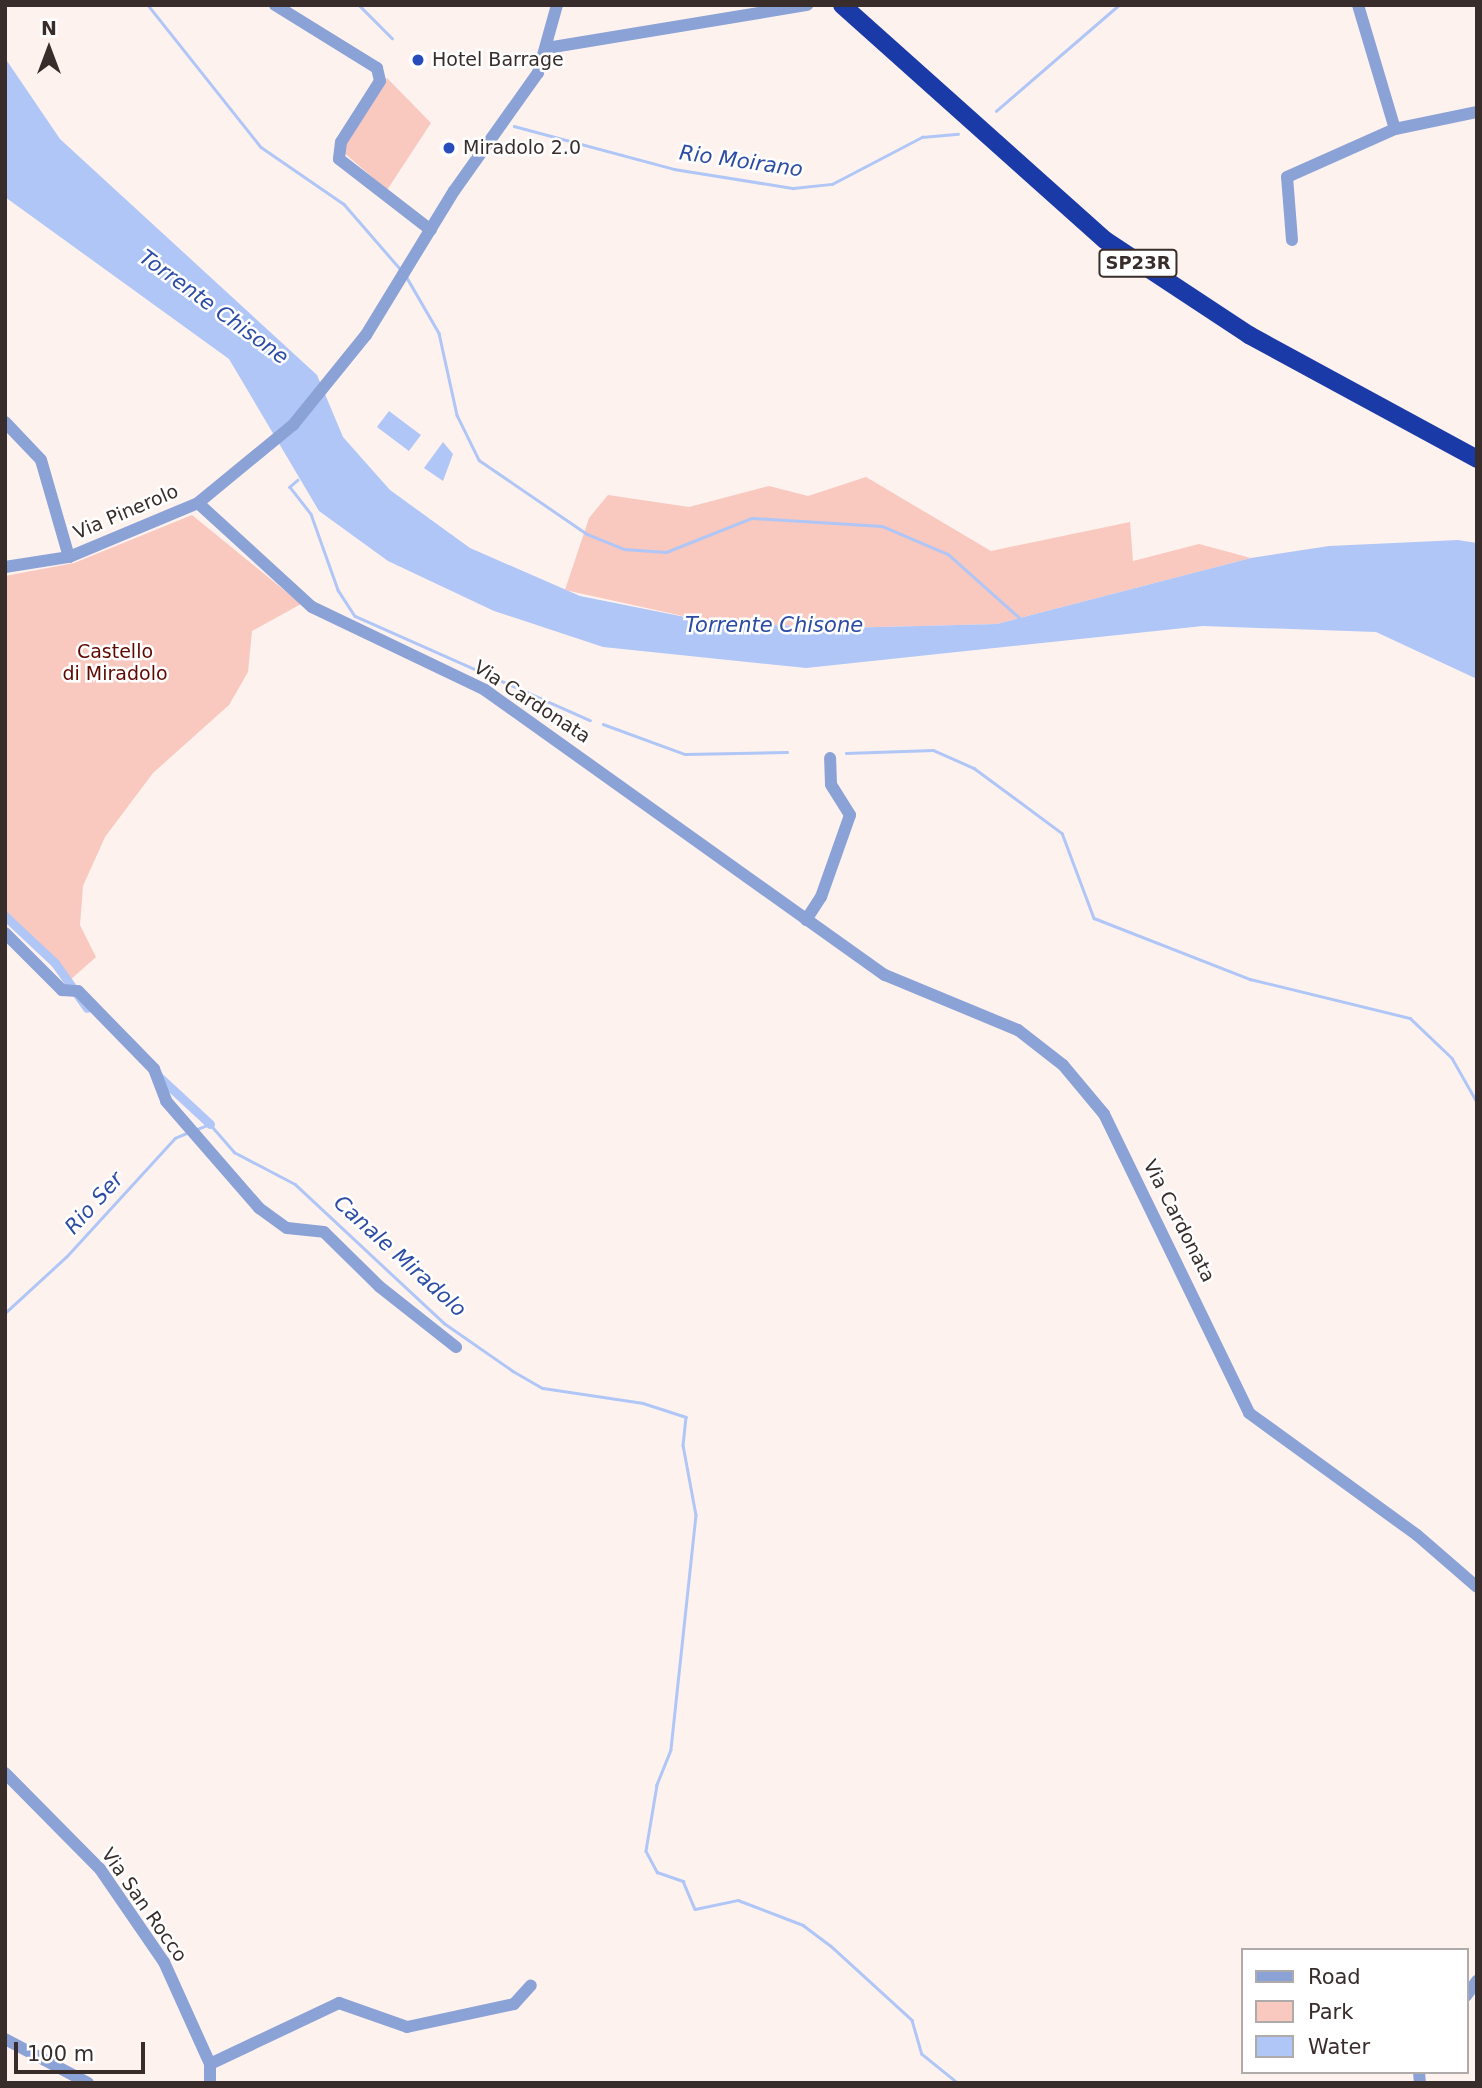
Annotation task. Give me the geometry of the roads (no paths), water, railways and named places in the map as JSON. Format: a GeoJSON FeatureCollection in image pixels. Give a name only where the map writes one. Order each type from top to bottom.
{"type":"FeatureCollection","features":[{"type":"Feature","properties":{"kind":"highway","name":"SP23R"},"geometry":{"type":"LineString","coordinates":[[842,5],[1105,240],[1249,335],[1477,459]]}},
{"type":"Feature","properties":{"kind":"highway","name":"SP23R"},"geometry":{"type":"LineString","coordinates":[[855,5],[1105,230],[1250,325],[1477,449]]}},
{"type":"Feature","properties":{"kind":"street"},"geometry":{"type":"LineString","coordinates":[[275,5],[377,68],[380,81],[341,142],[339,159],[431,230]]}},
{"type":"Feature","properties":{"kind":"street"},"geometry":{"type":"LineString","coordinates":[[547,45],[557,5]]}},
{"type":"Feature","properties":{"kind":"street"},"geometry":{"type":"LineString","coordinates":[[547,45],[566,5]]}},
{"type":"Feature","properties":{"kind":"street"},"geometry":{"type":"LineString","coordinates":[[547,45],[807,5]]}},
{"type":"Feature","properties":{"kind":"street"},"geometry":{"type":"LineString","coordinates":[[1358,5],[1395,129]]}},
{"type":"Feature","properties":{"kind":"street","name":"Via Pinerolo"},"geometry":{"type":"LineString","coordinates":[[5,567],[69,557],[198,503],[250,465],[332,381],[394,291],[413,256],[538,73],[547,45]]}},
{"type":"Feature","properties":{"kind":"street"},"geometry":{"type":"LineString","coordinates":[[1292,240],[1287,177],[1395,129],[1477,112]]}},
{"type":"Feature","properties":{"kind":"street"},"geometry":{"type":"LineString","coordinates":[[5,422],[41,460],[69,557]]}},
{"type":"Feature","properties":{"kind":"street","name":"Via Cardonata"},"geometry":{"type":"LineString","coordinates":[[198,503],[312,607],[485,690],[885,975],[1018,1030],[1090,1090],[1249,1413],[1416,1535],[1477,1587]]}},
{"type":"Feature","properties":{"kind":"street"},"geometry":{"type":"LineString","coordinates":[[806,920],[821,897],[850,815],[831,784],[831,758]]}},
{"type":"Feature","properties":{"kind":"street"},"geometry":{"type":"LineString","coordinates":[[5,933],[62,990],[78,991],[154,1069],[166,1101],[259,1208],[287,1228],[324,1232],[380,1287],[456,1347]]}},
{"type":"Feature","properties":{"kind":"street","name":"Via San Rocco"},"geometry":{"type":"LineString","coordinates":[[5,1773],[100,1869],[164,1962],[210,2064],[210,2083]]}},
{"type":"Feature","properties":{"kind":"street"},"geometry":{"type":"LineString","coordinates":[[210,2064],[339,2003],[407,2027],[514,2004],[531,1985]]}},
{"type":"Feature","properties":{"kind":"street"},"geometry":{"type":"LineString","coordinates":[[5,2039],[88,2083]]}},
{"type":"Feature","properties":{"kind":"water","name":"Torrente Chisone"},"geometry":{"type":"Polygon","coordinates":[[[5,58],[60,139],[317,375],[343,437],[390,490],[470,548],[580,596],[710,622],[839,628],[997,624],[1251,558],[1329,546],[1458,540],[1477,543],[1477,679],[1376,632],[1203,626],[806,668],[603,647],[494,611],[388,561],[319,511],[229,359],[5,197],[5,58]]]}},
{"type":"Feature","properties":{"kind":"water"},"geometry":{"type":"Polygon","coordinates":[[[389,411],[421,435],[409,451],[377,427],[389,411]]]}},
{"type":"Feature","properties":{"kind":"water"},"geometry":{"type":"Polygon","coordinates":[[[443,442],[453,454],[443,481],[424,468],[443,442]]]}},
{"type":"Feature","properties":{"kind":"waterway"},"geometry":{"type":"LineString","coordinates":[[148,5],[261,147],[344,204],[402,271]]}},
{"type":"Feature","properties":{"kind":"waterway","name":"Rio Moirano"},"geometry":{"type":"LineString","coordinates":[[359,5],[392,38]]}},
{"type":"Feature","properties":{"kind":"waterway","name":"Rio Moirano"},"geometry":{"type":"LineString","coordinates":[[996,111],[1119,5]]}},
{"type":"Feature","properties":{"kind":"waterway","name":"Rio Moirano"},"geometry":{"type":"LineString","coordinates":[[514,126],[674,169],[793,188],[832,184],[922,137],[958,134]]}},
{"type":"Feature","properties":{"kind":"waterway"},"geometry":{"type":"LineString","coordinates":[[406,276],[439,333],[457,415],[479,460],[587,534],[624,549],[666,552],[752,518],[882,526],[948,554],[1022,620]]}},
{"type":"Feature","properties":{"kind":"waterway"},"geometry":{"type":"LineString","coordinates":[[298,480],[290,487],[311,514],[338,590],[355,616],[590,720]]}},
{"type":"Feature","properties":{"kind":"waterway"},"geometry":{"type":"LineString","coordinates":[[603,724],[685,754],[787,752]]}},
{"type":"Feature","properties":{"kind":"waterway"},"geometry":{"type":"LineString","coordinates":[[846,753],[933,750],[974,768],[1062,833],[1094,918],[1250,979],[1410,1018],[1452,1058],[1477,1102]]}},
{"type":"Feature","properties":{"kind":"waterway","name":"Canale Miradolo"},"geometry":{"type":"LineString","coordinates":[[5,916],[55,963],[87,1008]]}},
{"type":"Feature","properties":{"kind":"waterway","name":"Canale Miradolo"},"geometry":{"type":"LineString","coordinates":[[155,1073],[210,1124]]}},
{"type":"Feature","properties":{"kind":"waterway","name":"Canale Miradolo"},"geometry":{"type":"LineString","coordinates":[[195,1130],[210,1124],[234,1152],[295,1184],[444,1323],[513,1371],[543,1388],[643,1403],[686,1417],[683,1445],[696,1515],[671,1750],[657,1785],[646,1851],[657,1872],[683,1881],[695,1909],[738,1900],[803,1925],[831,1946],[912,2020],[922,2054],[958,2083]]}},
{"type":"Feature","properties":{"kind":"waterway","name":"Rio Ser"},"geometry":{"type":"LineString","coordinates":[[5,1313],[66,1257],[175,1138],[189,1132]]}},
{"type":"Feature","properties":{"kind":"place","name":"Hotel Barrage"},"geometry":{"type":"Point","coordinates":[418,60]}},
{"type":"Feature","properties":{"kind":"place","name":"Miradolo 2.0"},"geometry":{"type":"Point","coordinates":[449,148]}},
{"type":"Feature","properties":{"kind":"park label","name":"Castello di Miradolo"},"geometry":{"type":"Point","coordinates":[115,663]}}]}
